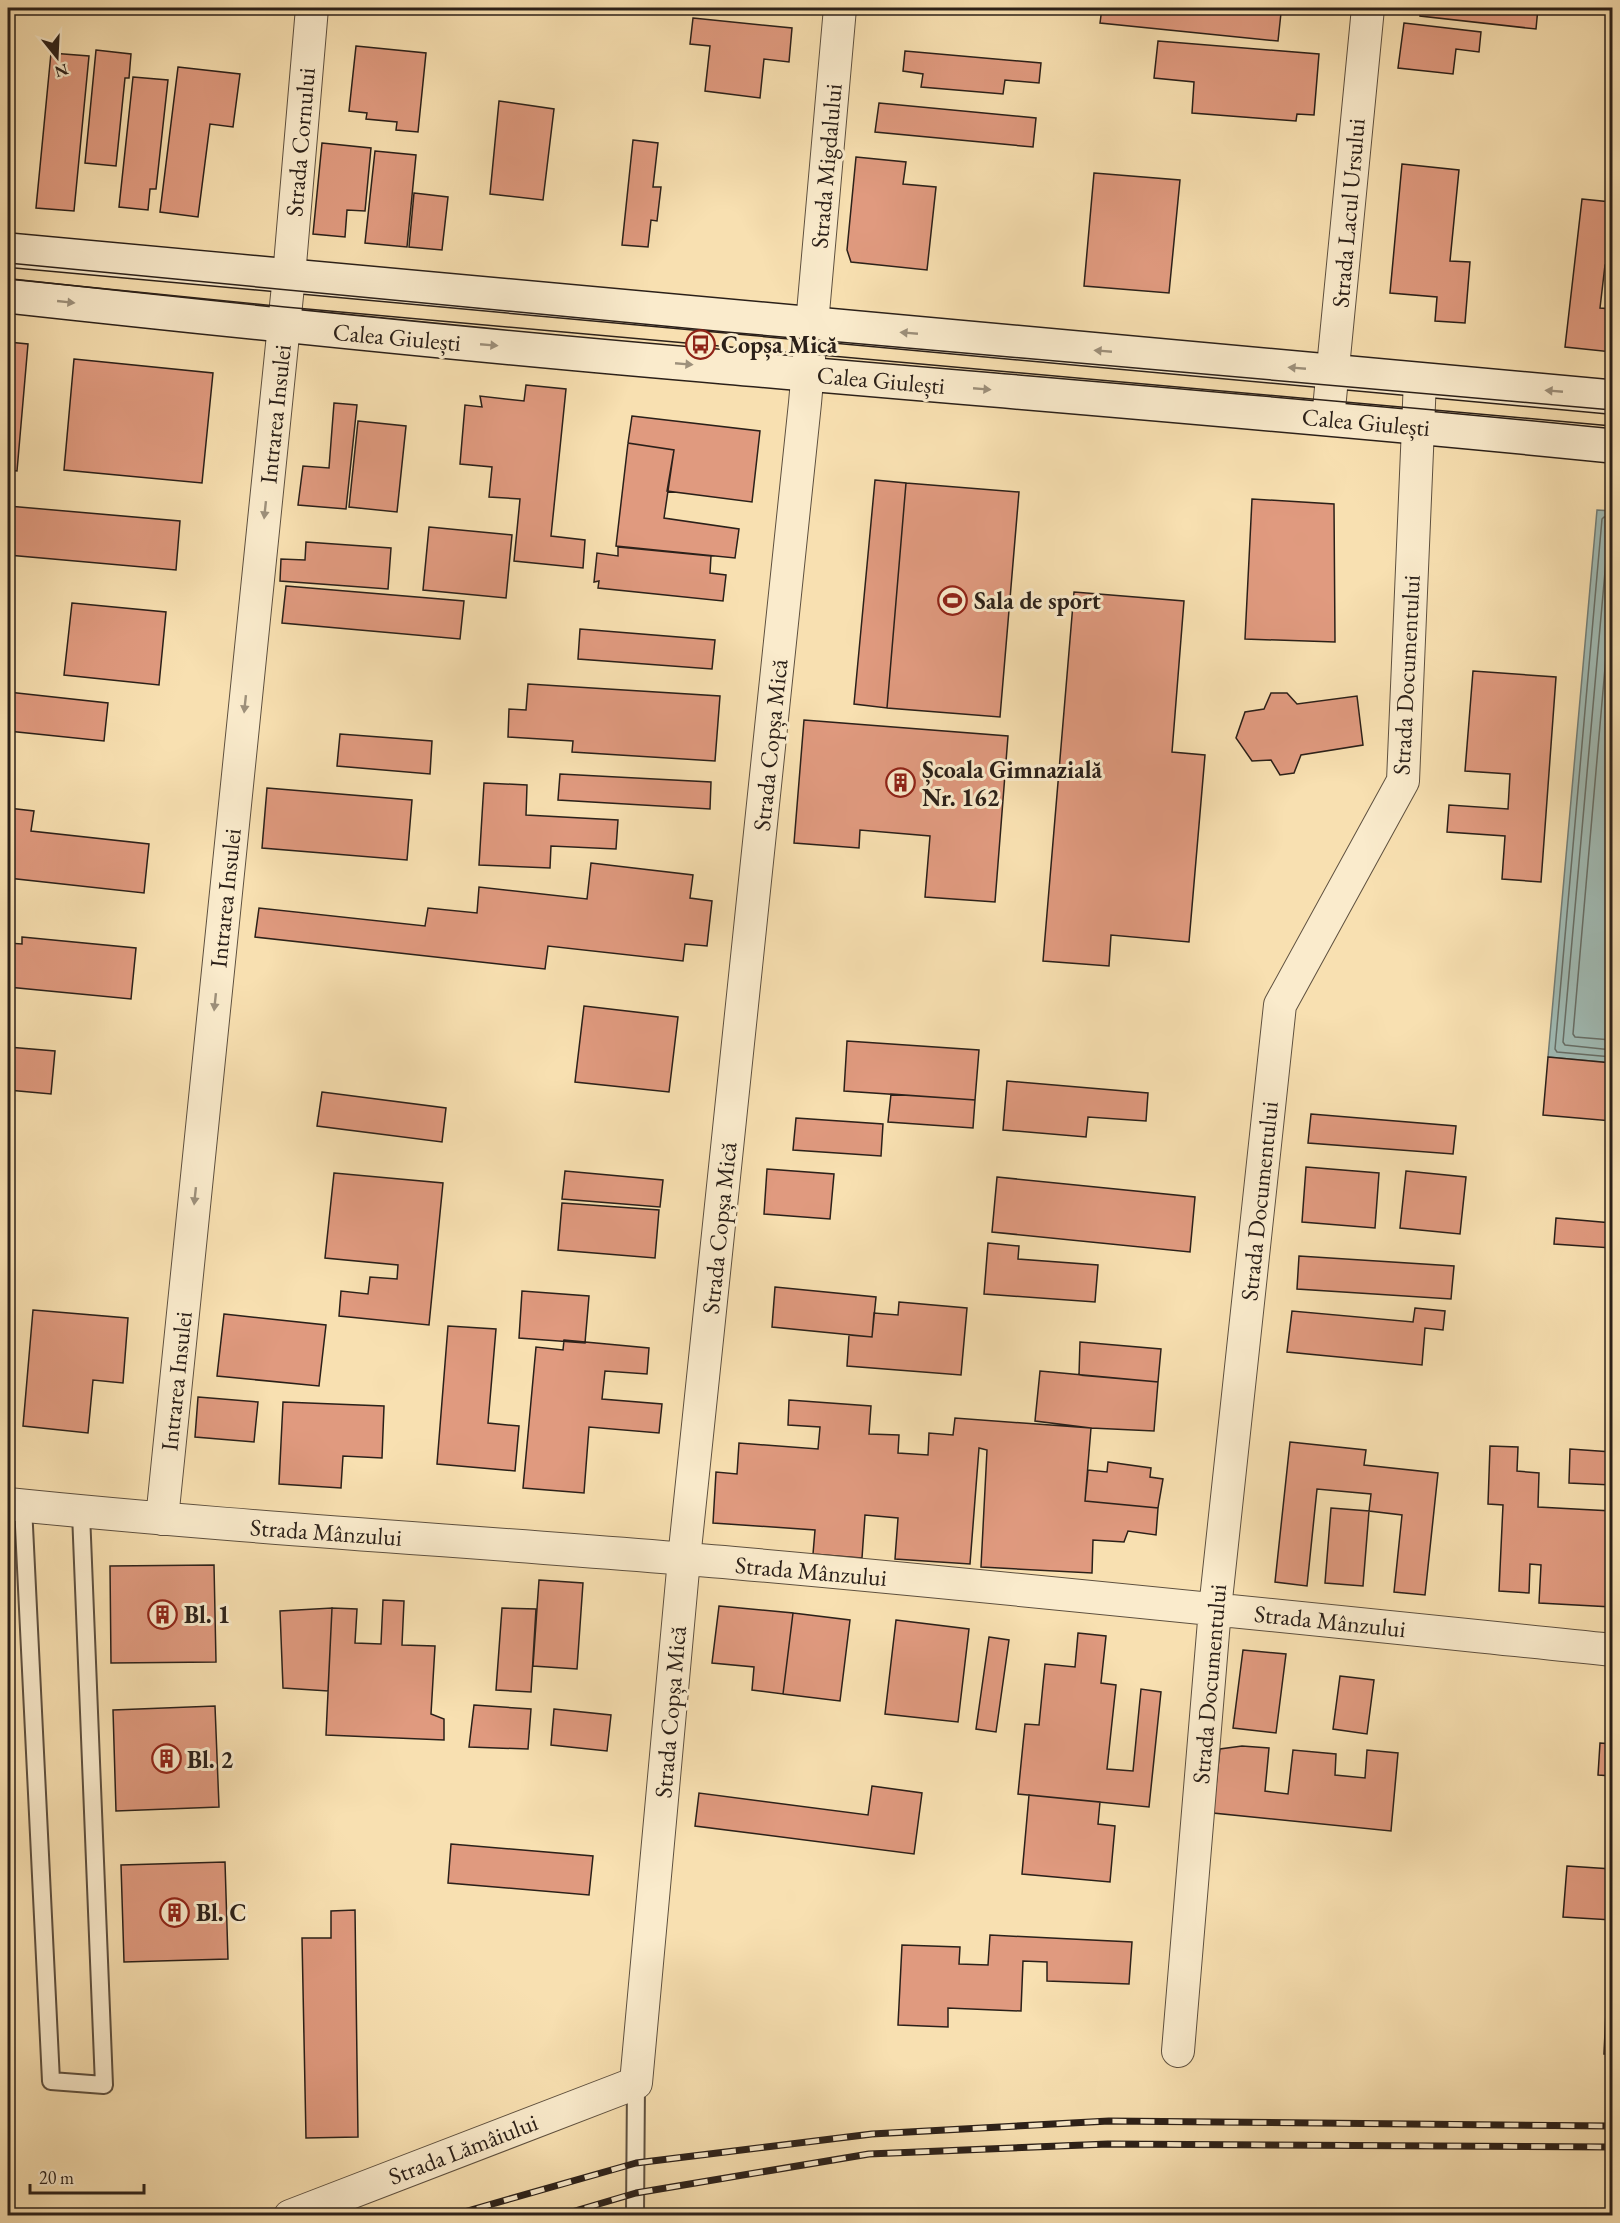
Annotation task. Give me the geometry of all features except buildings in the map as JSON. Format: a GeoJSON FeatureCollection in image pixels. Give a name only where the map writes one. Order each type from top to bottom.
{"type":"FeatureCollection","features":[{"type":"Feature","properties":{"kind":"main road","name":"Calea Giulești"},"geometry":{"type":"LineString","coordinates":[[8,250],[1612,397]]}},
{"type":"Feature","properties":{"kind":"main road","name":"Calea Giulești"},"geometry":{"type":"LineString","coordinates":[[8,296],[284,326],[1418,426],[1612,446]]}},
{"type":"Feature","properties":{"kind":"street","name":"Strada Cornului"},"geometry":{"type":"LineString","coordinates":[[289,276],[312,8]]}},
{"type":"Feature","properties":{"kind":"street","name":"Strada Migdalului"},"geometry":{"type":"LineString","coordinates":[[808,374],[840,8]]}},
{"type":"Feature","properties":{"kind":"street","name":"Strada Lacul Ursului"},"geometry":{"type":"LineString","coordinates":[[1328,419],[1368,8]]}},
{"type":"Feature","properties":{"kind":"street","name":"Intrarea Insulei"},"geometry":{"type":"LineString","coordinates":[[162,1519],[289,276]]}},
{"type":"Feature","properties":{"kind":"street","name":"Strada Copșa Mică"},"geometry":{"type":"LineString","coordinates":[[636,2083],[684,1559],[808,374]]}},
{"type":"Feature","properties":{"kind":"street","name":"Strada Documentului"},"geometry":{"type":"LineString","coordinates":[[1178,2051],[1215,1609],[1280,1005],[1402,781],[1420,380]]}},
{"type":"Feature","properties":{"kind":"street","name":"Strada Mânzului"},"geometry":{"type":"LineString","coordinates":[[15,1505],[81,1513],[684,1559],[1215,1609],[1612,1650]]}},
{"type":"Feature","properties":{"kind":"street","name":"Strada Lămâiului"},"geometry":{"type":"LineString","coordinates":[[290,2216],[636,2083]]}},
{"type":"Feature","properties":{"kind":"lane"},"geometry":{"type":"LineString","coordinates":[[15,1505],[51,2081],[104,2085],[81,1513]]}},
{"type":"Feature","properties":{"kind":"lane"},"geometry":{"type":"LineString","coordinates":[[635,2216],[636,2083]]}},
{"type":"Feature","properties":{"kind":"water"},"geometry":{"type":"Polygon","coordinates":[[[1597,510],[1612,511],[1612,1063],[1548,1057],[1597,510]]]}},
{"type":"Feature","properties":{"kind":"tram line"},"geometry":{"type":"LineString","coordinates":[[8,263],[726,332],[1612,410]]}},
{"type":"Feature","properties":{"kind":"tram line"},"geometry":{"type":"LineString","coordinates":[[8,279],[285,307],[1612,426]]}},
{"type":"Feature","properties":{"kind":"railway"},"geometry":{"type":"LineString","coordinates":[[450,2216],[636,2163],[872,2134],[1109,2121],[1612,2126]]}},
{"type":"Feature","properties":{"kind":"railway"},"geometry":{"type":"LineString","coordinates":[[558,2216],[636,2193],[869,2154],[1108,2144],[1612,2147]]}},
{"type":"Feature","properties":{"kind":"place","name":"Copșa Mică"},"geometry":{"type":"Point","coordinates":[700,344]}},
{"type":"Feature","properties":{"kind":"place","name":"Sala de sport"},"geometry":{"type":"Point","coordinates":[953,600]}},
{"type":"Feature","properties":{"kind":"place","name":"Școala Gimnazială Nr. 162"},"geometry":{"type":"Point","coordinates":[901,783]}},
{"type":"Feature","properties":{"kind":"place","name":"Bl. 1"},"geometry":{"type":"Point","coordinates":[163,1614]}},
{"type":"Feature","properties":{"kind":"place","name":"Bl. 2"},"geometry":{"type":"Point","coordinates":[166,1759]}},
{"type":"Feature","properties":{"kind":"place","name":"Bl. C"},"geometry":{"type":"Point","coordinates":[175,1912]}}]}
